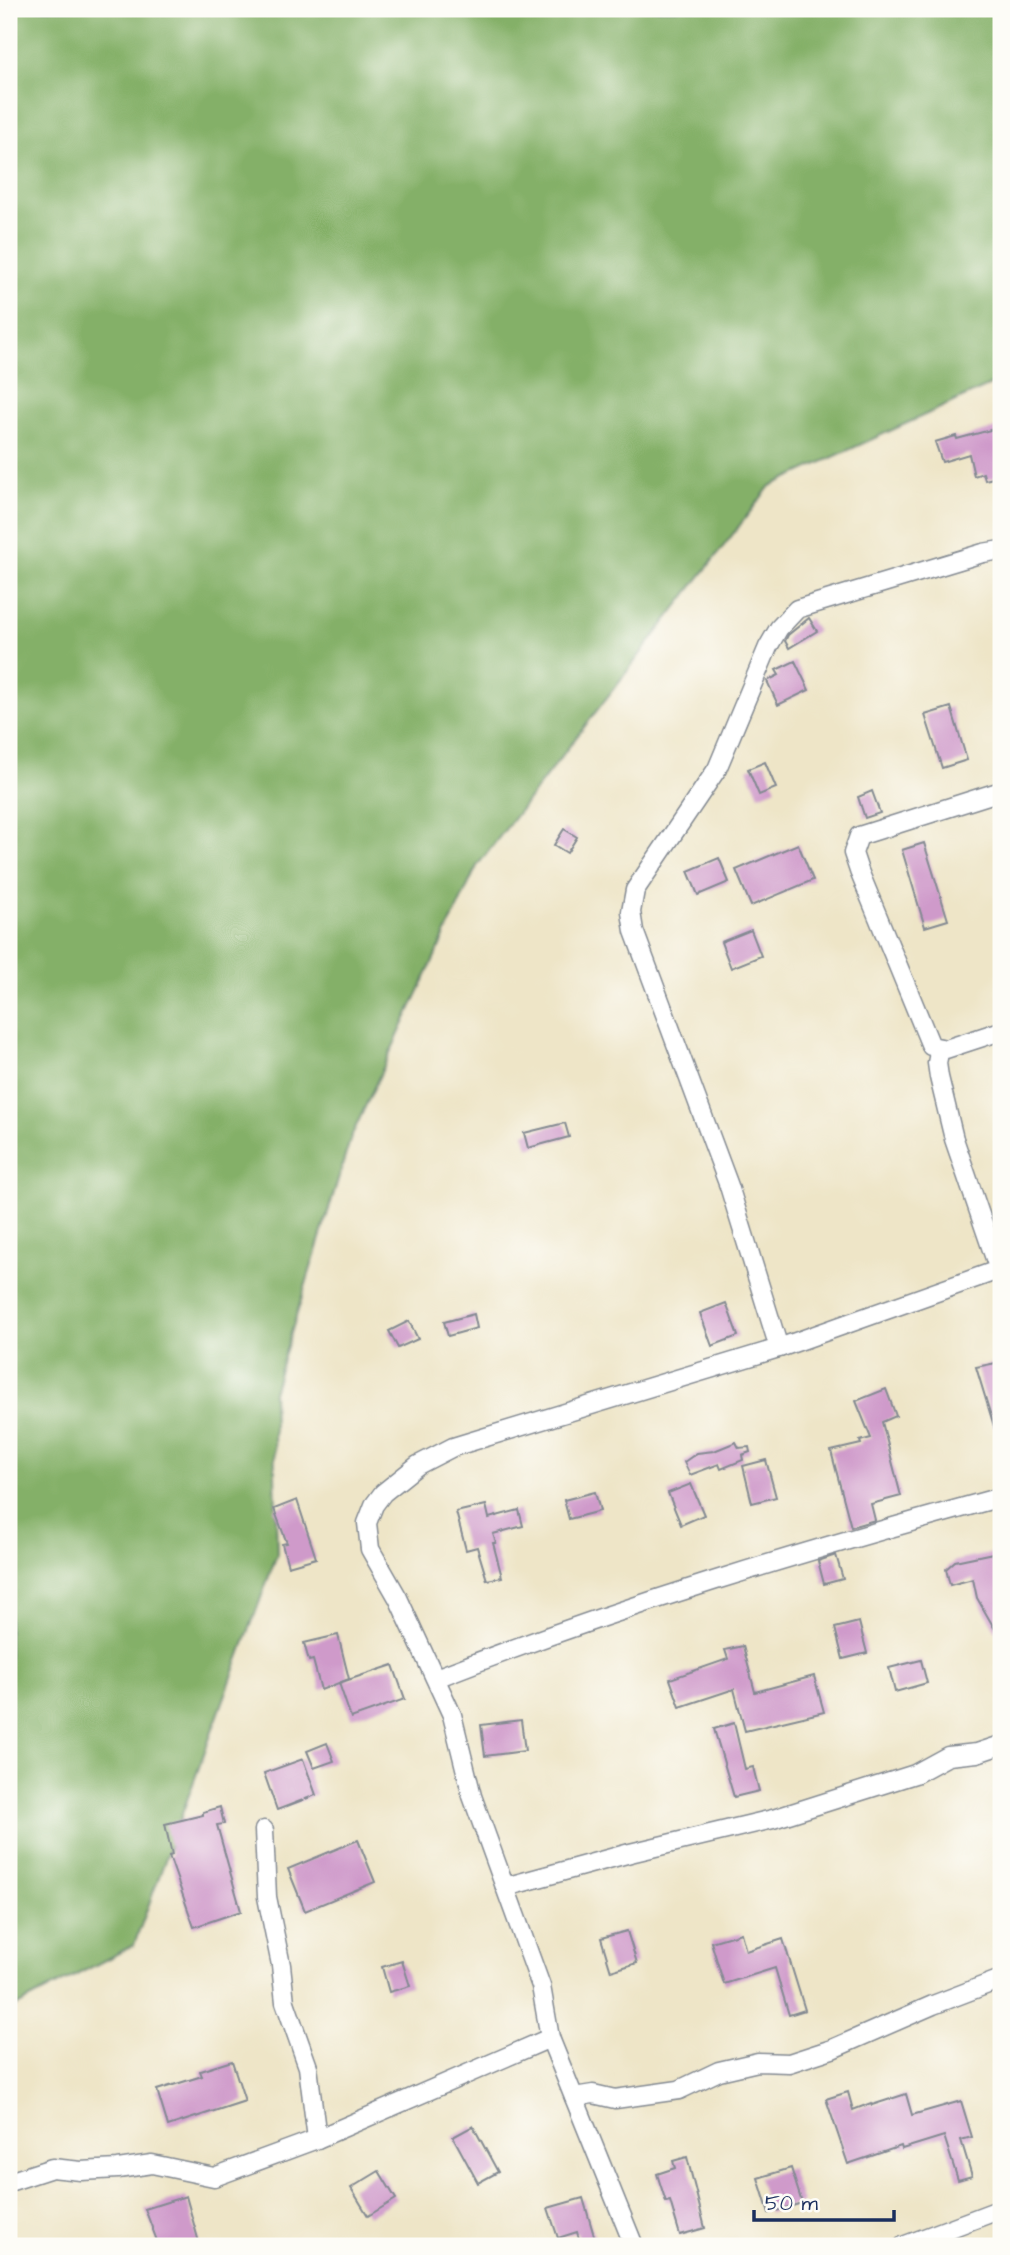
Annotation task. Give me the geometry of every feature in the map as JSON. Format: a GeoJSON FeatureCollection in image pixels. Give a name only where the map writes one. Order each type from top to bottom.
{"type":"FeatureCollection","features":[{"type":"Feature","properties":{"kind":"street"},"geometry":{"type":"LineString","coordinates":[[779,1348],[729,1186],[634,931],[631,912],[635,890],[717,769],[768,647],[779,628],[797,609],[1001,550]]}},
{"type":"Feature","properties":{"kind":"street"},"geometry":{"type":"LineString","coordinates":[[1001,791],[859,836],[853,853],[931,1046],[946,1049],[1001,1031]]}},
{"type":"Feature","properties":{"kind":"street"},"geometry":{"type":"LineString","coordinates":[[634,2246],[550,2038],[541,1986],[472,1796],[452,1715],[398,1598],[370,1549],[367,1523],[374,1505],[383,1493],[418,1465],[453,1447],[779,1348],[1000,1270],[954,1139],[939,1077],[937,1063],[940,1048]]}},
{"type":"Feature","properties":{"kind":"street"},"geometry":{"type":"LineString","coordinates":[[436,1678],[518,1646],[830,1544],[1001,1497]]}},
{"type":"Feature","properties":{"kind":"street"},"geometry":{"type":"LineString","coordinates":[[505,1887],[630,1853],[774,1819],[915,1774],[948,1756],[978,1753],[1001,1745]]}},
{"type":"Feature","properties":{"kind":"street"},"geometry":{"type":"LineString","coordinates":[[264,1830],[267,1897],[281,1965],[285,2002],[308,2067],[317,2139]]}},
{"type":"Feature","properties":{"kind":"street"},"geometry":{"type":"LineString","coordinates":[[574,2097],[593,2094],[615,2099],[679,2090],[719,2071],[758,2062],[789,2063],[832,2049],[1001,1979]]}},
{"type":"Feature","properties":{"kind":"street"},"geometry":{"type":"LineString","coordinates":[[9,2182],[52,2168],[81,2171],[152,2164],[214,2177],[317,2139],[550,2038]]}},
{"type":"Feature","properties":{"kind":"street"},"geometry":{"type":"LineString","coordinates":[[903,2246],[1001,2209]]}},
{"type":"Feature","properties":{"kind":"green space"},"geometry":{"type":"Polygon","coordinates":[[[9,9],[1001,9],[1001,380],[770,486],[477,866],[351,1137],[273,1392],[277,1554],[134,1945],[9,2010],[9,9]]]}},
{"type":"Feature","properties":{"kind":"building"},"geometry":{"type":"Polygon","coordinates":[[[1001,427],[1001,476],[985,480],[983,473],[974,476],[969,454],[942,462],[935,442],[1001,427]]]}},
{"type":"Feature","properties":{"kind":"building"},"geometry":{"type":"Polygon","coordinates":[[[809,618],[817,631],[789,648],[785,641],[788,635],[809,618]]]}},
{"type":"Feature","properties":{"kind":"building"},"geometry":{"type":"Polygon","coordinates":[[[795,661],[809,690],[778,705],[767,681],[779,675],[776,670],[795,661]]]}},
{"type":"Feature","properties":{"kind":"building"},"geometry":{"type":"Polygon","coordinates":[[[951,707],[967,760],[942,768],[925,715],[951,707]]]}},
{"type":"Feature","properties":{"kind":"building"},"geometry":{"type":"Polygon","coordinates":[[[765,762],[776,788],[759,795],[748,769],[765,762]]]}},
{"type":"Feature","properties":{"kind":"building"},"geometry":{"type":"Polygon","coordinates":[[[872,791],[880,813],[865,818],[858,797],[872,791]]]}},
{"type":"Feature","properties":{"kind":"building"},"geometry":{"type":"Polygon","coordinates":[[[564,829],[577,837],[567,853],[554,845],[564,829]]]}},
{"type":"Feature","properties":{"kind":"building"},"geometry":{"type":"Polygon","coordinates":[[[924,843],[948,920],[925,927],[902,850],[924,843]]]}},
{"type":"Feature","properties":{"kind":"building"},"geometry":{"type":"Polygon","coordinates":[[[798,844],[813,880],[751,906],[736,870],[798,844]]]}},
{"type":"Feature","properties":{"kind":"building"},"geometry":{"type":"Polygon","coordinates":[[[719,858],[729,882],[698,895],[688,871],[719,858]]]}},
{"type":"Feature","properties":{"kind":"building"},"geometry":{"type":"Polygon","coordinates":[[[751,930],[761,956],[731,968],[721,942],[751,930]]]}},
{"type":"Feature","properties":{"kind":"building"},"geometry":{"type":"Polygon","coordinates":[[[565,1123],[569,1137],[528,1148],[524,1133],[565,1123]]]}},
{"type":"Feature","properties":{"kind":"building"},"geometry":{"type":"Polygon","coordinates":[[[726,1303],[738,1336],[712,1346],[700,1313],[726,1303]]]}},
{"type":"Feature","properties":{"kind":"building"},"geometry":{"type":"Polygon","coordinates":[[[474,1314],[477,1328],[448,1336],[444,1322],[474,1314]]]}},
{"type":"Feature","properties":{"kind":"building"},"geometry":{"type":"Polygon","coordinates":[[[409,1321],[418,1339],[398,1348],[389,1331],[409,1321]]]}},
{"type":"Feature","properties":{"kind":"building"},"geometry":{"type":"Polygon","coordinates":[[[1001,1362],[1001,1436],[997,1436],[976,1367],[1001,1362]]]}},
{"type":"Feature","properties":{"kind":"building"},"geometry":{"type":"Polygon","coordinates":[[[886,1389],[896,1416],[882,1422],[901,1496],[871,1504],[875,1520],[851,1527],[831,1451],[861,1444],[860,1441],[871,1438],[856,1401],[886,1389]]]}},
{"type":"Feature","properties":{"kind":"building"},"geometry":{"type":"Polygon","coordinates":[[[736,1442],[739,1448],[749,1447],[750,1452],[742,1455],[743,1460],[721,1469],[719,1464],[690,1475],[684,1462],[697,1453],[714,1451],[736,1442]]]}},
{"type":"Feature","properties":{"kind":"building"},"geometry":{"type":"Polygon","coordinates":[[[766,1460],[776,1497],[752,1503],[743,1466],[766,1460]]]}},
{"type":"Feature","properties":{"kind":"building"},"geometry":{"type":"Polygon","coordinates":[[[691,1484],[704,1515],[681,1525],[668,1493],[691,1484]]]}},
{"type":"Feature","properties":{"kind":"building"},"geometry":{"type":"Polygon","coordinates":[[[595,1492],[600,1511],[569,1519],[564,1500],[595,1492]]]}},
{"type":"Feature","properties":{"kind":"building"},"geometry":{"type":"Polygon","coordinates":[[[297,1500],[316,1558],[288,1566],[282,1544],[287,1543],[274,1509],[297,1500]]]}},
{"type":"Feature","properties":{"kind":"building"},"geometry":{"type":"Polygon","coordinates":[[[486,1505],[489,1518],[519,1510],[523,1526],[493,1534],[502,1577],[487,1580],[477,1547],[466,1550],[456,1512],[486,1505]]]}},
{"type":"Feature","properties":{"kind":"building"},"geometry":{"type":"Polygon","coordinates":[[[993,1553],[999,1579],[1001,1578],[1001,1640],[977,1598],[973,1579],[950,1585],[946,1569],[955,1561],[993,1553]]]}},
{"type":"Feature","properties":{"kind":"building"},"geometry":{"type":"Polygon","coordinates":[[[836,1555],[843,1579],[824,1584],[818,1561],[836,1555]]]}},
{"type":"Feature","properties":{"kind":"building"},"geometry":{"type":"Polygon","coordinates":[[[859,1622],[867,1653],[843,1659],[835,1628],[859,1622]]]}},
{"type":"Feature","properties":{"kind":"building"},"geometry":{"type":"Polygon","coordinates":[[[338,1635],[349,1679],[321,1690],[313,1660],[309,1661],[304,1643],[338,1635]]]}},
{"type":"Feature","properties":{"kind":"building"},"geometry":{"type":"Polygon","coordinates":[[[743,1646],[755,1692],[814,1676],[824,1712],[745,1731],[734,1689],[680,1707],[670,1679],[728,1659],[725,1650],[743,1646]]]}},
{"type":"Feature","properties":{"kind":"building"},"geometry":{"type":"Polygon","coordinates":[[[921,1660],[927,1683],[895,1692],[889,1668],[921,1660]]]}},
{"type":"Feature","properties":{"kind":"building"},"geometry":{"type":"Polygon","coordinates":[[[393,1665],[405,1699],[351,1718],[339,1683],[393,1665]]]}},
{"type":"Feature","properties":{"kind":"building"},"geometry":{"type":"Polygon","coordinates":[[[521,1720],[525,1751],[485,1756],[481,1725],[521,1720]]]}},
{"type":"Feature","properties":{"kind":"building"},"geometry":{"type":"Polygon","coordinates":[[[734,1723],[745,1769],[753,1767],[759,1791],[734,1797],[714,1729],[734,1723]]]}},
{"type":"Feature","properties":{"kind":"building"},"geometry":{"type":"Polygon","coordinates":[[[327,1743],[334,1761],[314,1768],[307,1751],[327,1743]]]}},
{"type":"Feature","properties":{"kind":"building"},"geometry":{"type":"Polygon","coordinates":[[[303,1759],[316,1795],[277,1810],[264,1773],[303,1759]]]}},
{"type":"Feature","properties":{"kind":"building"},"geometry":{"type":"Polygon","coordinates":[[[220,1807],[224,1824],[217,1825],[241,1911],[194,1927],[169,1856],[172,1855],[165,1824],[203,1815],[203,1812],[220,1807]]]}},
{"type":"Feature","properties":{"kind":"building"},"geometry":{"type":"Polygon","coordinates":[[[358,1840],[375,1882],[305,1911],[288,1869],[358,1840]]]}},
{"type":"Feature","properties":{"kind":"building"},"geometry":{"type":"Polygon","coordinates":[[[627,1931],[637,1963],[611,1971],[601,1938],[627,1931]]]}},
{"type":"Feature","properties":{"kind":"building"},"geometry":{"type":"Polygon","coordinates":[[[741,1933],[746,1951],[783,1939],[805,2010],[789,2015],[775,1968],[724,1984],[711,1942],[741,1933]]]}},
{"type":"Feature","properties":{"kind":"building"},"geometry":{"type":"Polygon","coordinates":[[[402,1961],[410,1986],[389,1992],[382,1967],[402,1961]]]}},
{"type":"Feature","properties":{"kind":"building"},"geometry":{"type":"Polygon","coordinates":[[[232,2061],[245,2101],[168,2126],[157,2090],[202,2076],[200,2071],[232,2061]]]}},
{"type":"Feature","properties":{"kind":"building"},"geometry":{"type":"Polygon","coordinates":[[[848,2092],[853,2110],[906,2094],[912,2115],[961,2101],[972,2137],[961,2140],[972,2176],[958,2180],[944,2136],[902,2149],[901,2146],[848,2164],[826,2099],[848,2092]]]}},
{"type":"Feature","properties":{"kind":"building"},"geometry":{"type":"Polygon","coordinates":[[[473,2126],[498,2172],[478,2183],[453,2137],[473,2126]]]}},
{"type":"Feature","properties":{"kind":"building"},"geometry":{"type":"Polygon","coordinates":[[[687,2157],[705,2228],[680,2235],[670,2201],[666,2202],[657,2174],[675,2168],[673,2161],[687,2157]]]}},
{"type":"Feature","properties":{"kind":"building"},"geometry":{"type":"Polygon","coordinates":[[[791,2168],[802,2203],[769,2213],[758,2178],[791,2168]]]}},
{"type":"Feature","properties":{"kind":"building"},"geometry":{"type":"Polygon","coordinates":[[[379,2171],[396,2199],[368,2216],[351,2188],[379,2171]]]}},
{"type":"Feature","properties":{"kind":"building"},"geometry":{"type":"Polygon","coordinates":[[[186,2196],[200,2246],[159,2246],[145,2209],[186,2196]]]}},
{"type":"Feature","properties":{"kind":"building"},"geometry":{"type":"Polygon","coordinates":[[[583,2198],[597,2246],[581,2246],[577,2232],[558,2238],[548,2208],[583,2198]]]}}]}
